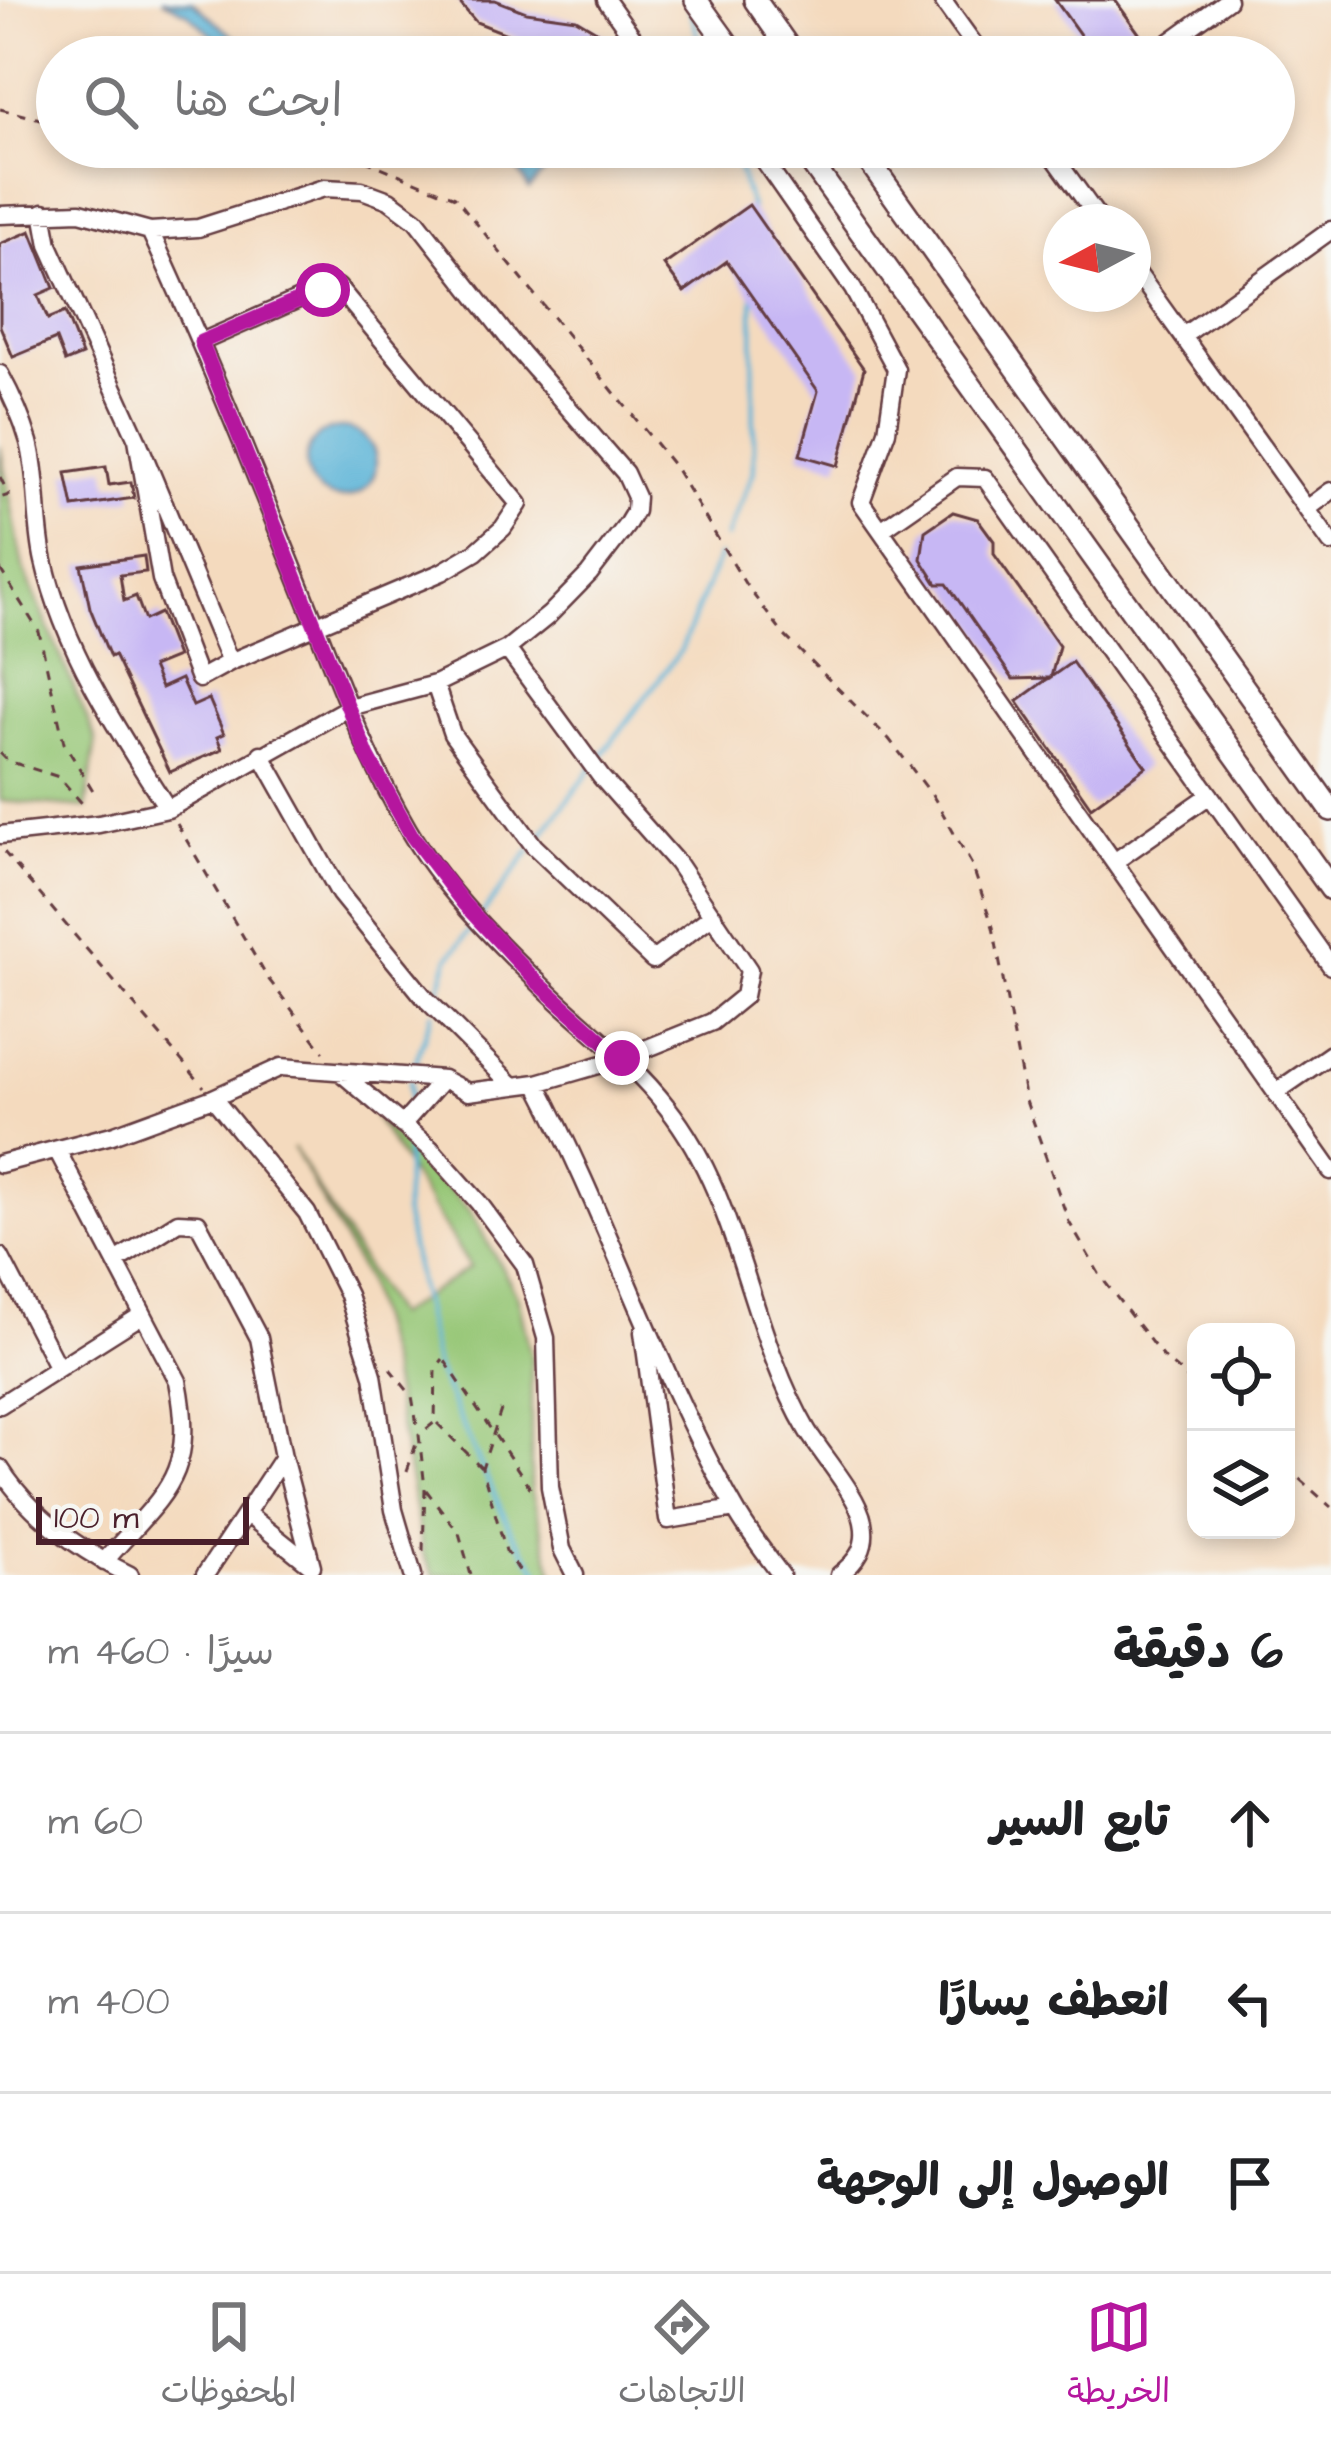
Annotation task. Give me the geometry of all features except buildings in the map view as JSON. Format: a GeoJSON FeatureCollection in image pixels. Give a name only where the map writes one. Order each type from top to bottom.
{"type":"FeatureCollection","features":[{"type":"Feature","properties":{"kind":"main road"},"geometry":{"type":"LineString","coordinates":[[696,0],[721,36]]}},
{"type":"Feature","properties":{"kind":"main road"},"geometry":{"type":"LineString","coordinates":[[755,0],[780,36]]}},
{"type":"Feature","properties":{"kind":"main road"},"geometry":{"type":"LineString","coordinates":[[815,168],[1331,889]]}},
{"type":"Feature","properties":{"kind":"main road"},"geometry":{"type":"LineString","coordinates":[[875,168],[1331,810]]}},
{"type":"Feature","properties":{"kind":"street"},"geometry":{"type":"LineString","coordinates":[[606,0],[632,36]]}},
{"type":"Feature","properties":{"kind":"street"},"geometry":{"type":"LineString","coordinates":[[942,0],[968,36]]}},
{"type":"Feature","properties":{"kind":"street"},"geometry":{"type":"LineString","coordinates":[[1178,36],[1228,0]]}},
{"type":"Feature","properties":{"kind":"street"},"geometry":{"type":"LineString","coordinates":[[769,168],[854,289],[896,369],[886,430],[861,502],[1331,1171]]}},
{"type":"Feature","properties":{"kind":"street"},"geometry":{"type":"LineString","coordinates":[[1062,168],[1088,204]]}},
{"type":"Feature","properties":{"kind":"street"},"geometry":{"type":"LineString","coordinates":[[0,215],[80,212],[150,232],[197,228],[324,188],[362,190],[388,200],[416,220],[513,344],[626,473],[636,497],[635,511],[626,526],[589,574],[507,649],[435,684],[349,707],[168,809],[99,824],[0,835]]}},
{"type":"Feature","properties":{"kind":"street"},"geometry":{"type":"LineString","coordinates":[[43,212],[49,245],[230,662]]}},
{"type":"Feature","properties":{"kind":"street"},"geometry":{"type":"LineString","coordinates":[[1183,336],[1331,230]]}},
{"type":"Feature","properties":{"kind":"street"},"geometry":{"type":"LineString","coordinates":[[150,232],[201,342],[368,757],[412,836],[464,904],[536,981],[622,1058],[669,1108],[707,1174],[796,1407],[863,1517],[865,1539],[857,1561],[838,1575]]}},
{"type":"Feature","properties":{"kind":"street"},"geometry":{"type":"LineString","coordinates":[[137,439],[161,579],[199,679],[442,572],[476,552],[519,504],[338,287],[308,295],[201,342]]}},
{"type":"Feature","properties":{"kind":"street"},"geometry":{"type":"LineString","coordinates":[[1151,291],[1331,543]]}},
{"type":"Feature","properties":{"kind":"street"},"geometry":{"type":"LineString","coordinates":[[0,374],[30,445],[44,560],[61,617],[132,754],[168,809]]}},
{"type":"Feature","properties":{"kind":"street"},"geometry":{"type":"LineString","coordinates":[[881,530],[957,477],[985,478],[1331,966]]}},
{"type":"Feature","properties":{"kind":"street"},"geometry":{"type":"LineString","coordinates":[[1306,509],[1331,491]]}},
{"type":"Feature","properties":{"kind":"street"},"geometry":{"type":"LineString","coordinates":[[0,1164],[58,1152],[213,1098],[281,1066],[443,1079],[468,1092],[537,1083],[622,1058],[712,1022],[744,996],[749,970],[713,915],[507,649]]}},
{"type":"Feature","properties":{"kind":"street"},"geometry":{"type":"LineString","coordinates":[[435,684],[452,734],[534,846],[653,960],[713,915]]}},
{"type":"Feature","properties":{"kind":"street"},"geometry":{"type":"LineString","coordinates":[[262,754],[340,894],[423,996],[511,1084]]}},
{"type":"Feature","properties":{"kind":"street"},"geometry":{"type":"LineString","coordinates":[[1114,862],[1210,795]]}},
{"type":"Feature","properties":{"kind":"street"},"geometry":{"type":"LineString","coordinates":[[1276,1092],[1331,1054]]}},
{"type":"Feature","properties":{"kind":"street"},"geometry":{"type":"LineString","coordinates":[[336,1068],[430,1148],[525,1265],[546,1338],[550,1487],[562,1549],[575,1575]]}},
{"type":"Feature","properties":{"kind":"street"},"geometry":{"type":"LineString","coordinates":[[402,1125],[443,1079]]}},
{"type":"Feature","properties":{"kind":"street"},"geometry":{"type":"LineString","coordinates":[[537,1083],[580,1166],[640,1315],[735,1509],[781,1575]]}},
{"type":"Feature","properties":{"kind":"street"},"geometry":{"type":"LineString","coordinates":[[213,1098],[307,1213],[348,1295],[373,1375],[394,1510],[413,1575]]}},
{"type":"Feature","properties":{"kind":"street"},"geometry":{"type":"LineString","coordinates":[[58,1152],[178,1382],[186,1421],[184,1454],[173,1480],[104,1562]]}},
{"type":"Feature","properties":{"kind":"street"},"geometry":{"type":"LineString","coordinates":[[116,1261],[178,1222],[198,1223],[259,1338],[283,1457],[313,1566],[246,1514]]}},
{"type":"Feature","properties":{"kind":"street"},"geometry":{"type":"LineString","coordinates":[[0,1256],[58,1368]]}},
{"type":"Feature","properties":{"kind":"street"},"geometry":{"type":"LineString","coordinates":[[0,1405],[142,1315]]}},
{"type":"Feature","properties":{"kind":"street"},"geometry":{"type":"LineString","coordinates":[[640,1315],[668,1520],[735,1509]]}},
{"type":"Feature","properties":{"kind":"street"},"geometry":{"type":"LineString","coordinates":[[205,1575],[283,1457]]}},
{"type":"Feature","properties":{"kind":"street"},"geometry":{"type":"LineString","coordinates":[[0,1468],[12,1488],[54,1528],[130,1575]]}},
{"type":"Feature","properties":{"kind":"path"},"geometry":{"type":"LineString","coordinates":[[0,109],[36,118]]}},
{"type":"Feature","properties":{"kind":"path"},"geometry":{"type":"LineString","coordinates":[[383,168],[455,197],[674,466],[746,585],[783,634],[889,740],[933,796],[972,865],[993,927],[1026,1101],[1069,1222],[1101,1277],[1162,1356],[1187,1378]]}},
{"type":"Feature","properties":{"kind":"path"},"geometry":{"type":"LineString","coordinates":[[0,477],[9,495],[0,498]]}},
{"type":"Feature","properties":{"kind":"path"},"geometry":{"type":"LineString","coordinates":[[0,569],[40,632],[64,743],[97,797]]}},
{"type":"Feature","properties":{"kind":"path"},"geometry":{"type":"LineString","coordinates":[[0,753],[8,761],[59,776],[86,808]]}},
{"type":"Feature","properties":{"kind":"path"},"geometry":{"type":"LineString","coordinates":[[168,809],[267,977],[336,1068]]}},
{"type":"Feature","properties":{"kind":"path"},"geometry":{"type":"LineString","coordinates":[[0,847],[213,1098]]}},
{"type":"Feature","properties":{"kind":"path"},"geometry":{"type":"LineString","coordinates":[[522,1575],[506,1552],[482,1468],[435,1422],[436,1368],[443,1359],[531,1489]]}},
{"type":"Feature","properties":{"kind":"path"},"geometry":{"type":"LineString","coordinates":[[390,1370],[412,1396],[425,1488],[423,1552]]}},
{"type":"Feature","properties":{"kind":"path"},"geometry":{"type":"LineString","coordinates":[[482,1468],[501,1410]]}},
{"type":"Feature","properties":{"kind":"path"},"geometry":{"type":"LineString","coordinates":[[406,1471],[419,1435],[435,1422]]}},
{"type":"Feature","properties":{"kind":"path"},"geometry":{"type":"LineString","coordinates":[[1295,1475],[1331,1508]]}},
{"type":"Feature","properties":{"kind":"path"},"geometry":{"type":"LineString","coordinates":[[425,1488],[459,1533],[471,1575]]}},
{"type":"Feature","properties":{"kind":"green space"},"geometry":{"type":"Polygon","coordinates":[[[0,446],[23,567],[96,740],[86,808],[0,801],[0,446]]]}},
{"type":"Feature","properties":{"kind":"green space"},"geometry":{"type":"Polygon","coordinates":[[[374,1116],[470,1211],[518,1297],[531,1357],[531,1489],[554,1575],[434,1575],[423,1553],[390,1370],[365,1279],[293,1147],[395,1316],[470,1267],[374,1116]]]}},
{"type":"Feature","properties":{"kind":"water"},"geometry":{"type":"Polygon","coordinates":[[[162,0],[193,2],[233,36],[213,36],[186,12],[162,0]]]}},
{"type":"Feature","properties":{"kind":"water"},"geometry":{"type":"Polygon","coordinates":[[[516,168],[547,168],[529,189],[516,168]]]}},
{"type":"Feature","properties":{"kind":"water"},"geometry":{"type":"Polygon","coordinates":[[[341,428],[365,439],[376,463],[365,487],[341,498],[317,487],[306,463],[317,439],[341,428]]]}},
{"type":"Feature","properties":{"kind":"waterway"},"geometry":{"type":"LineString","coordinates":[[689,5],[698,36]]}},
{"type":"Feature","properties":{"kind":"waterway"},"geometry":{"type":"LineString","coordinates":[[739,168],[751,208]]}},
{"type":"Feature","properties":{"kind":"waterway"},"geometry":{"type":"LineString","coordinates":[[726,538],[754,471],[753,297]]}},
{"type":"Feature","properties":{"kind":"waterway"},"geometry":{"type":"LineString","coordinates":[[537,841],[681,650],[719,556]]}},
{"type":"Feature","properties":{"kind":"waterway"},"geometry":{"type":"LineString","coordinates":[[435,1002],[449,958],[530,851]]}},
{"type":"Feature","properties":{"kind":"waterway"},"geometry":{"type":"LineString","coordinates":[[413,1070],[432,1013]]}},
{"type":"Feature","properties":{"kind":"waterway"},"geometry":{"type":"LineString","coordinates":[[409,1106],[410,1081]]}},
{"type":"Feature","properties":{"kind":"waterway"},"geometry":{"type":"LineString","coordinates":[[408,1135],[404,1212],[436,1368],[511,1531],[541,1575]]}},
{"type":"Feature","properties":{"kind":"route"},"geometry":{"type":"LineString","coordinates":[[323,290],[201,342],[368,757],[412,836],[464,904],[536,981],[622,1058]]}}]}
